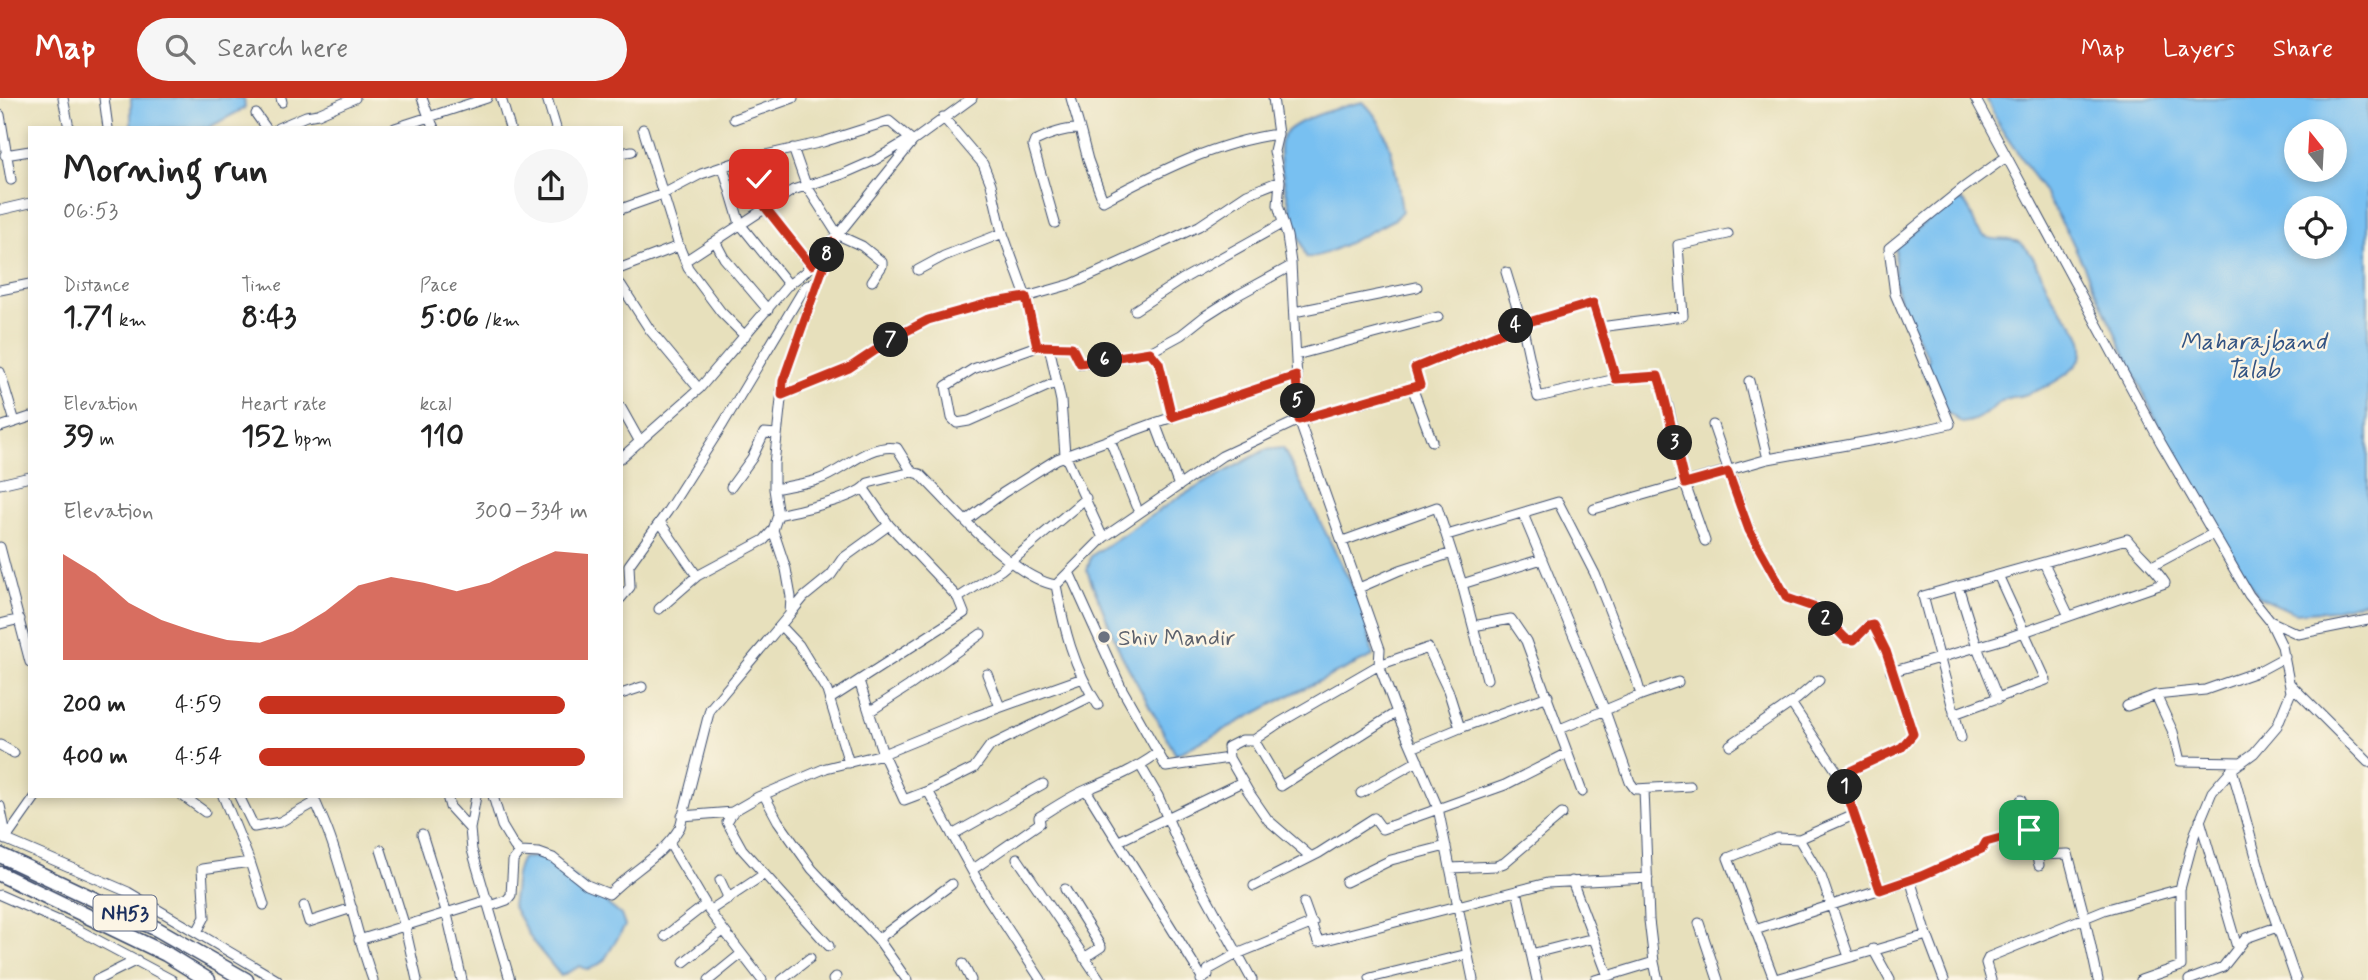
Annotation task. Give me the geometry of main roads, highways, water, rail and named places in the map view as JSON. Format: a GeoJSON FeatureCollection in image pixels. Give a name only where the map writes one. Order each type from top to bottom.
{"type":"FeatureCollection","features":[{"type":"Feature","properties":{"kind":"highway","name":"NH53"},"geometry":{"type":"LineString","coordinates":[[0,855],[158,929],[246,980]]}},
{"type":"Feature","properties":{"kind":"highway","name":"NH53"},"geometry":{"type":"LineString","coordinates":[[0,874],[166,954],[208,980]]}},
{"type":"Feature","properties":{"kind":"water"},"geometry":{"type":"Polygon","coordinates":[[[131,98],[244,98],[245,108],[212,126],[131,126],[131,98]]]}},
{"type":"Feature","properties":{"kind":"water","name":"Maharajband Talab"},"geometry":{"type":"Polygon","coordinates":[[[1986,98],[2368,98],[2368,601],[2333,610],[2295,613],[2259,597],[2203,509],[2164,437],[2071,239],[2044,192],[2000,127],[1986,98]]]}},
{"type":"Feature","properties":{"kind":"water"},"geometry":{"type":"Polygon","coordinates":[[[1363,102],[1381,125],[1387,139],[1395,167],[1402,211],[1395,219],[1349,242],[1323,254],[1306,257],[1284,181],[1281,140],[1294,126],[1305,120],[1363,102]]]}},
{"type":"Feature","properties":{"kind":"water"},"geometry":{"type":"Polygon","coordinates":[[[1962,200],[1984,236],[2016,241],[2025,247],[2035,260],[2053,298],[2076,328],[2083,347],[2077,364],[2052,384],[2022,396],[2010,397],[1981,417],[1962,423],[1943,409],[1922,371],[1929,359],[1903,311],[1894,280],[1896,247],[1944,206],[1962,200]]]}},
{"type":"Feature","properties":{"kind":"water"},"geometry":{"type":"Polygon","coordinates":[[[1283,448],[1364,609],[1373,656],[1290,695],[1176,755],[1121,654],[1087,571],[1091,556],[1179,497],[1265,450],[1283,448]]]}},
{"type":"Feature","properties":{"kind":"water"},"geometry":{"type":"Polygon","coordinates":[[[542,857],[567,871],[621,915],[625,926],[603,962],[588,970],[580,966],[561,976],[533,942],[512,905],[516,875],[522,858],[542,857]]]}},
{"type":"Feature","properties":{"kind":"place","name":"Shiv Mandir"},"geometry":{"type":"Point","coordinates":[1104,637]}}]}
